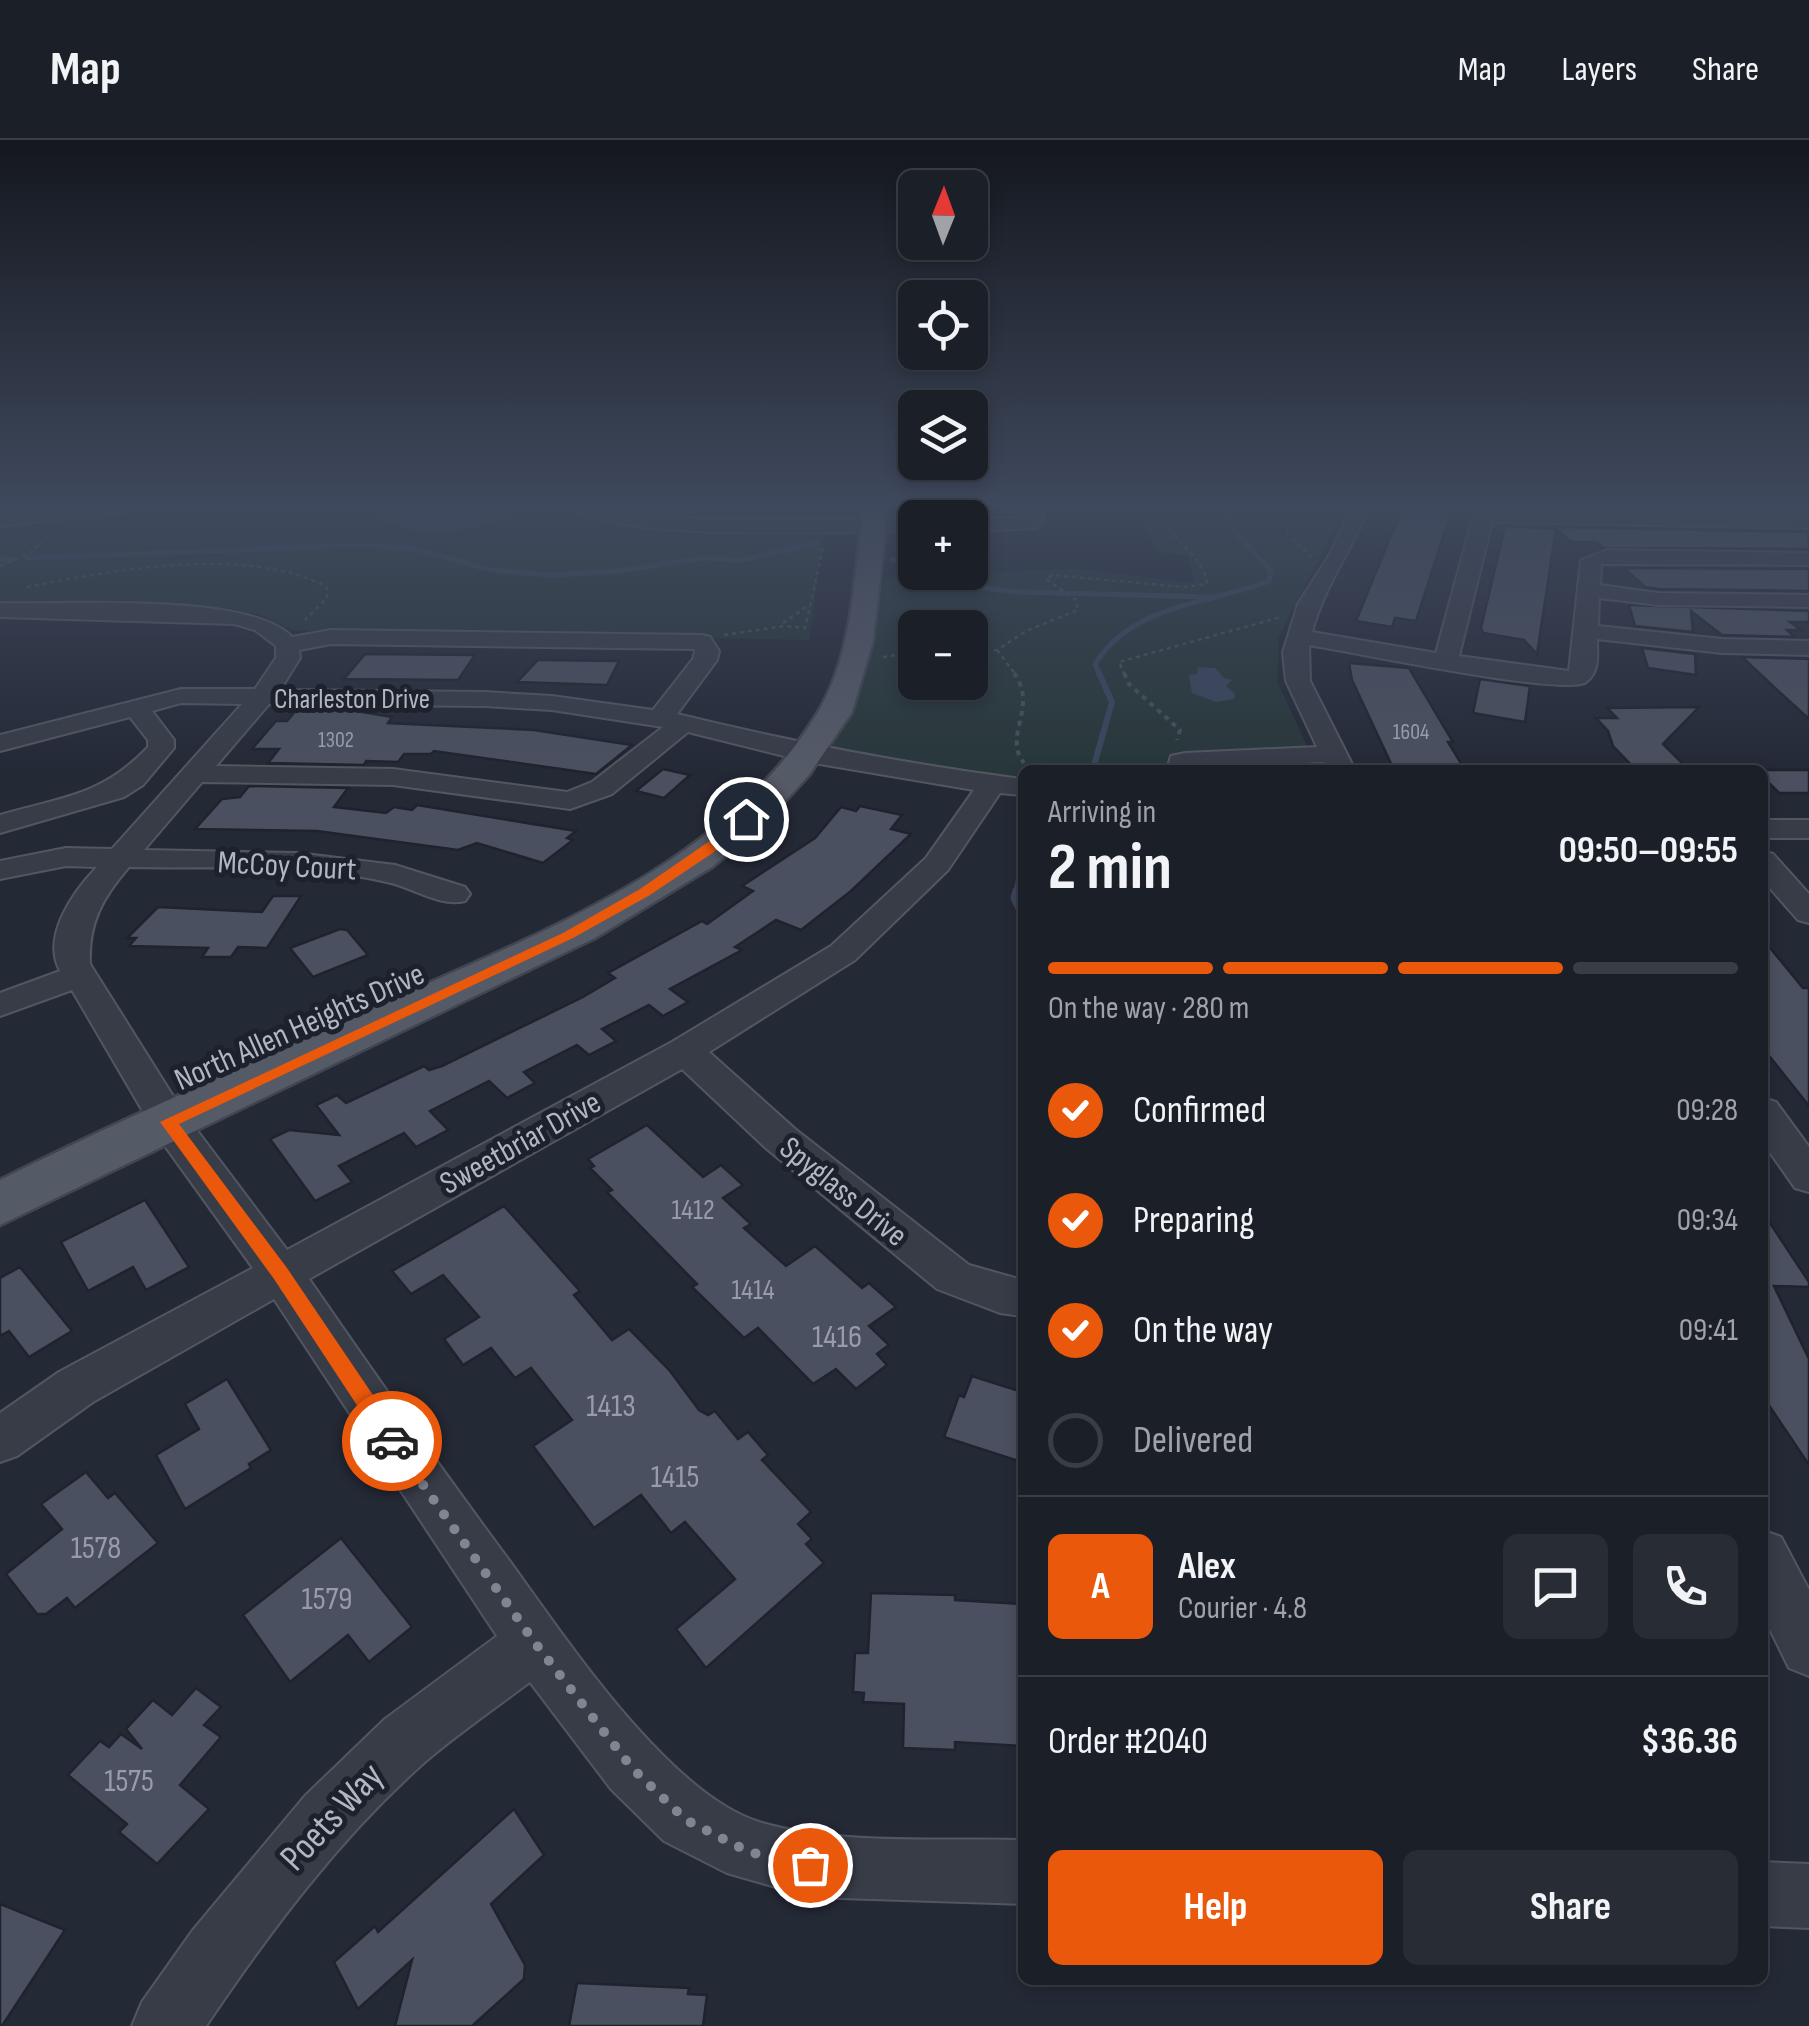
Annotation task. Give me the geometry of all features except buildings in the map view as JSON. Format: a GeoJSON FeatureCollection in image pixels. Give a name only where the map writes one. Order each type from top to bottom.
{"type":"FeatureCollection","features":[{"type":"Feature","properties":{"kind":"main road","name":"North Allen Heights Drive"},"geometry":{"type":"LineString","coordinates":[[791,750],[837,709],[852,671],[856,594]]}},
{"type":"Feature","properties":{"kind":"main road","name":"North Allen Heights Drive"},"geometry":{"type":"LineString","coordinates":[[0,1166],[160,1108],[568,936],[645,892],[709,850],[763,805],[791,750],[802,705]]}},
{"type":"Feature","properties":{"kind":"main road","name":"North Allen Heights Drive"},"geometry":{"type":"LineString","coordinates":[[0,1204],[160,1108]]}},
{"type":"Feature","properties":{"kind":"street"},"geometry":{"type":"LineString","coordinates":[[1176,758],[1337,762],[1298,681],[1295,666],[1298,636],[1315,594]]}},
{"type":"Feature","properties":{"kind":"street"},"geometry":{"type":"LineString","coordinates":[[1446,661],[1462,594]]}},
{"type":"Feature","properties":{"kind":"street"},"geometry":{"type":"LineString","coordinates":[[1298,636],[1575,679],[1584,670],[1587,594]]}},
{"type":"Feature","properties":{"kind":"street"},"geometry":{"type":"LineString","coordinates":[[1619,594],[1658,599],[1809,601]]}},
{"type":"Feature","properties":{"kind":"street"},"geometry":{"type":"LineString","coordinates":[[0,610],[213,614],[246,619],[272,629],[287,645],[288,658],[264,695],[181,696],[8,741],[0,710]]}},
{"type":"Feature","properties":{"kind":"street"},"geometry":{"type":"LineString","coordinates":[[1586,630],[1722,646],[1809,648]]}},
{"type":"Feature","properties":{"kind":"street"},"geometry":{"type":"LineString","coordinates":[[194,774],[392,778],[570,800],[602,788],[672,721],[707,651],[702,642],[345,637],[287,645]]}},
{"type":"Feature","properties":{"kind":"street","name":"Charleston Drive"},"geometry":{"type":"LineString","coordinates":[[1014,780],[791,750],[672,721],[552,703],[484,698],[264,695],[89,894],[76,923],[71,952],[78,976],[160,1108],[280,1274],[404,1460],[535,1643],[632,1768],[686,1820],[749,1852],[810,1865],[1018,1872]]}},
{"type":"Feature","properties":{"kind":"street"},"geometry":{"type":"LineString","coordinates":[[0,824],[125,786],[161,748],[161,740],[136,707]]}},
{"type":"Feature","properties":{"kind":"street","name":"Sweetbriar Drive"},"geometry":{"type":"LineString","coordinates":[[0,1440],[76,1388],[685,1051],[856,942],[1014,780]]}},
{"type":"Feature","properties":{"kind":"street"},"geometry":{"type":"LineString","coordinates":[[1768,828],[1809,829]]}},
{"type":"Feature","properties":{"kind":"street","name":"McCoy Court"},"geometry":{"type":"LineString","coordinates":[[0,870],[66,857],[337,865],[395,874],[454,894]]}},
{"type":"Feature","properties":{"kind":"street"},"geometry":{"type":"LineString","coordinates":[[1768,867],[1809,913]]}},
{"type":"Feature","properties":{"kind":"street"},"geometry":{"type":"LineString","coordinates":[[0,1005],[78,976]]}},
{"type":"Feature","properties":{"kind":"street","name":"Spyglass Drive"},"geometry":{"type":"LineString","coordinates":[[685,1051],[780,1140],[940,1268],[1000,1295],[1018,1297]]}},
{"type":"Feature","properties":{"kind":"street"},"geometry":{"type":"LineString","coordinates":[[1768,1119],[1809,1177]]}},
{"type":"Feature","properties":{"kind":"street"},"geometry":{"type":"LineString","coordinates":[[1768,1567],[1809,1648]]}},
{"type":"Feature","properties":{"kind":"street","name":"Poets Way"},"geometry":{"type":"LineString","coordinates":[[166,2026],[235,1924],[312,1830],[392,1752],[535,1643]]}},
{"type":"Feature","properties":{"kind":"street"},"geometry":{"type":"LineString","coordinates":[[1768,1894],[1809,1896]]}},
{"type":"Feature","properties":{"kind":"path"},"geometry":{"type":"LineString","coordinates":[[303,627],[328,594]]}},
{"type":"Feature","properties":{"kind":"path"},"geometry":{"type":"LineString","coordinates":[[988,651],[998,650],[1026,630],[1078,610],[1080,604],[1068,594]]}},
{"type":"Feature","properties":{"kind":"path"},"geometry":{"type":"LineString","coordinates":[[718,635],[747,634],[783,623],[809,605]]}},
{"type":"Feature","properties":{"kind":"path"},"geometry":{"type":"LineString","coordinates":[[1176,758],[1180,730],[1128,684],[1119,662],[1281,617],[1292,610]]}},
{"type":"Feature","properties":{"kind":"path"},"geometry":{"type":"LineString","coordinates":[[783,623],[804,628]]}},
{"type":"Feature","properties":{"kind":"path"},"geometry":{"type":"LineString","coordinates":[[998,650],[1024,688],[1026,706],[1014,743],[1014,780]]}},
{"type":"Feature","properties":{"kind":"path"},"geometry":{"type":"LineString","coordinates":[[871,659],[898,655]]}},
{"type":"Feature","properties":{"kind":"shaded area"},"geometry":{"type":"Polygon","coordinates":[[[0,594],[816,594],[809,640],[293,630],[258,614],[227,608],[0,604],[0,594]]]}},
{"type":"Feature","properties":{"kind":"shaded area"},"geometry":{"type":"Polygon","coordinates":[[[881,594],[1301,594],[1279,636],[1277,681],[1316,765],[1018,765],[1018,778],[827,748],[863,671],[881,594]]]}},
{"type":"Feature","properties":{"kind":"water"},"geometry":{"type":"Polygon","coordinates":[[[1198,667],[1215,668],[1232,680],[1226,686],[1235,694],[1234,699],[1216,702],[1192,693],[1189,675],[1197,674],[1198,667]]]}},
{"type":"Feature","properties":{"kind":"waterway"},"geometry":{"type":"LineString","coordinates":[[1096,594],[1213,597]]}},
{"type":"Feature","properties":{"kind":"waterway"},"geometry":{"type":"LineString","coordinates":[[1100,675],[1095,664],[1130,629],[1173,609],[1227,594]]}},
{"type":"Feature","properties":{"kind":"waterway"},"geometry":{"type":"LineString","coordinates":[[1094,765],[1112,702],[1099,673]]}},
{"type":"Feature","properties":{"kind":"waterway"},"geometry":{"type":"LineString","coordinates":[[1016,893],[1018,884]]}},
{"type":"Feature","properties":{"kind":"waterway"},"geometry":{"type":"LineString","coordinates":[[1017,891],[1018,904]]}},
{"type":"Feature","properties":{"kind":"way so far"},"geometry":{"type":"LineString","coordinates":[[392,1441],[535,1643],[632,1768],[686,1820],[749,1852],[810,1865]]}},
{"type":"Feature","properties":{"kind":"route"},"geometry":{"type":"LineString","coordinates":[[392,1441],[280,1274],[168,1122],[568,936],[709,850],[746,819]]}}]}
